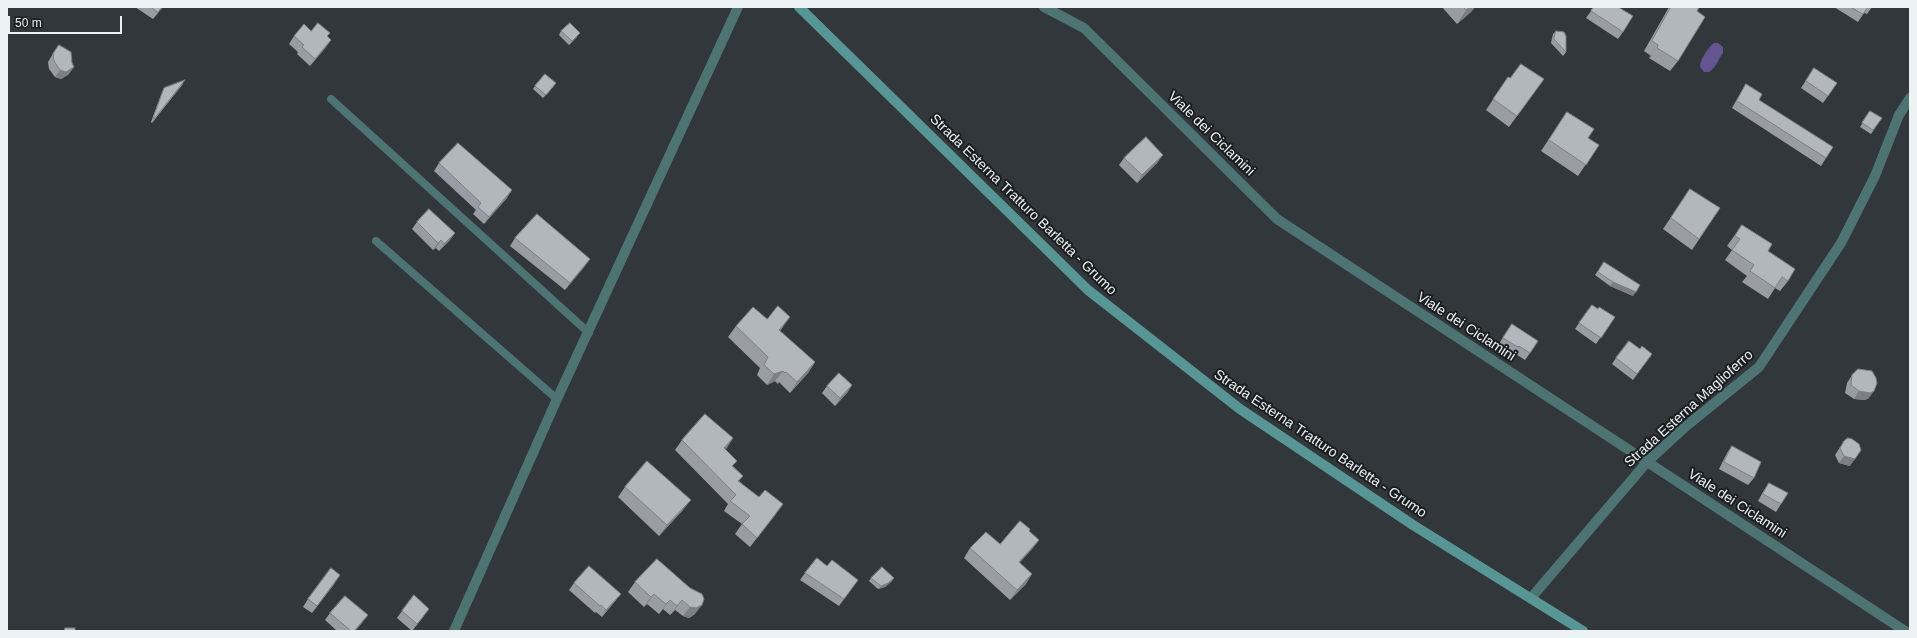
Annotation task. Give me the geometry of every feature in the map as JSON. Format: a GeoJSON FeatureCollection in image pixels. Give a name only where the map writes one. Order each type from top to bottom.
{"type":"FeatureCollection","features":[{"type":"Feature","properties":{"kind":"street"},"geometry":{"type":"LineString","coordinates":[[454,631],[557,399],[589,333],[738,7]]}},
{"type":"Feature","properties":{"kind":"street","name":"Strada Esterna Tratturo Barletta - Grumo"},"geometry":{"type":"LineString","coordinates":[[799,7],[1088,290],[1240,409],[1413,525],[1583,631]]}},
{"type":"Feature","properties":{"kind":"street","name":"Viale dei Ciclamini"},"geometry":{"type":"LineString","coordinates":[[1044,7],[1084,28],[1277,219],[1905,631]]}},
{"type":"Feature","properties":{"kind":"street","name":"Strada Esterna Maglioferro"},"geometry":{"type":"LineString","coordinates":[[1530,598],[1647,462],[1685,427],[1759,367],[1841,243],[1875,176],[1899,115],[1910,98]]}},
{"type":"Feature","properties":{"kind":"lane"},"geometry":{"type":"LineString","coordinates":[[331,98],[589,333]]}},
{"type":"Feature","properties":{"kind":"lane"},"geometry":{"type":"LineString","coordinates":[[376,241],[557,399]]}},
{"type":"Feature","properties":{"kind":"shaded area"},"geometry":{"type":"Polygon","coordinates":[[[1714,43],[1718,43],[1723,47],[1723,53],[1712,70],[1709,72],[1704,72],[1700,67],[1701,61],[1714,43]]]}},
{"type":"Feature","properties":{"kind":"building"},"geometry":{"type":"Polygon","coordinates":[[[151,7],[162,7],[158,12],[151,7]]]}},
{"type":"Feature","properties":{"kind":"building"},"geometry":{"type":"Polygon","coordinates":[[[1594,7],[1618,7],[1633,16],[1623,32],[1591,11],[1594,7]]]}},
{"type":"Feature","properties":{"kind":"building"},"geometry":{"type":"Polygon","coordinates":[[[1671,7],[1699,7],[1697,11],[1705,17],[1678,61],[1657,48],[1658,45],[1652,41],[1671,7]]]}},
{"type":"Feature","properties":{"kind":"building"},"geometry":{"type":"Polygon","coordinates":[[[1851,7],[1868,7],[1863,14],[1851,7]]]}},
{"type":"Feature","properties":{"kind":"building"},"geometry":{"type":"Polygon","coordinates":[[[318,23],[330,33],[327,36],[331,40],[315,59],[302,47],[304,45],[294,36],[304,24],[311,31],[318,23]]]}},
{"type":"Feature","properties":{"kind":"building"},"geometry":{"type":"Polygon","coordinates":[[[570,23],[580,33],[572,41],[561,31],[570,23]]]}},
{"type":"Feature","properties":{"kind":"building"},"geometry":{"type":"Polygon","coordinates":[[[1556,31],[1564,32],[1566,36],[1566,52],[1554,39],[1556,31]]]}},
{"type":"Feature","properties":{"kind":"building"},"geometry":{"type":"Polygon","coordinates":[[[59,45],[71,52],[74,67],[66,72],[60,70],[54,61],[53,54],[59,45]]]}},
{"type":"Feature","properties":{"kind":"building"},"geometry":{"type":"Polygon","coordinates":[[[1521,64],[1544,79],[1517,116],[1493,99],[1508,77],[1510,78],[1521,64]]]}},
{"type":"Feature","properties":{"kind":"building"},"geometry":{"type":"Polygon","coordinates":[[[1814,68],[1837,83],[1828,96],[1806,81],[1814,68]]]}},
{"type":"Feature","properties":{"kind":"building"},"geometry":{"type":"Polygon","coordinates":[[[545,74],[556,83],[546,95],[535,86],[545,74]]]}},
{"type":"Feature","properties":{"kind":"building"},"geometry":{"type":"Polygon","coordinates":[[[185,80],[154,119],[153,118],[164,88],[185,80]]]}},
{"type":"Feature","properties":{"kind":"building"},"geometry":{"type":"Polygon","coordinates":[[[1746,84],[1762,94],[1759,100],[1833,147],[1826,158],[1737,101],[1746,84]]]}},
{"type":"Feature","properties":{"kind":"building"},"geometry":{"type":"Polygon","coordinates":[[[1870,111],[1882,118],[1873,130],[1862,123],[1870,111]]]}},
{"type":"Feature","properties":{"kind":"building"},"geometry":{"type":"Polygon","coordinates":[[[1567,112],[1594,129],[1588,138],[1599,145],[1586,165],[1549,140],[1567,112]]]}},
{"type":"Feature","properties":{"kind":"building"},"geometry":{"type":"Polygon","coordinates":[[[1146,137],[1163,155],[1142,175],[1124,158],[1146,137]]]}},
{"type":"Feature","properties":{"kind":"building"},"geometry":{"type":"Polygon","coordinates":[[[458,143],[512,190],[489,217],[478,207],[481,203],[439,163],[458,143]]]}},
{"type":"Feature","properties":{"kind":"building"},"geometry":{"type":"Polygon","coordinates":[[[1690,189],[1720,208],[1699,239],[1671,218],[1690,189]]]}},
{"type":"Feature","properties":{"kind":"building"},"geometry":{"type":"Polygon","coordinates":[[[429,209],[455,233],[444,244],[441,240],[438,243],[417,222],[429,209]]]}},
{"type":"Feature","properties":{"kind":"building"},"geometry":{"type":"Polygon","coordinates":[[[537,214],[590,259],[570,283],[515,238],[537,214]]]}},
{"type":"Feature","properties":{"kind":"building"},"geometry":{"type":"Polygon","coordinates":[[[1742,225],[1772,244],[1768,251],[1795,269],[1788,281],[1782,277],[1775,288],[1750,271],[1754,265],[1732,250],[1740,239],[1735,236],[1742,225]]]}},
{"type":"Feature","properties":{"kind":"building"},"geometry":{"type":"Polygon","coordinates":[[[1604,262],[1640,285],[1636,292],[1613,282],[1598,272],[1604,262]]]}},
{"type":"Feature","properties":{"kind":"building"},"geometry":{"type":"Polygon","coordinates":[[[1592,305],[1598,309],[1599,307],[1615,317],[1601,338],[1579,323],[1592,305]]]}},
{"type":"Feature","properties":{"kind":"building"},"geometry":{"type":"Polygon","coordinates":[[[778,306],[790,317],[779,330],[815,362],[797,382],[786,372],[785,373],[783,371],[774,374],[764,365],[768,357],[736,326],[753,307],[767,319],[778,306]]]}},
{"type":"Feature","properties":{"kind":"building"},"geometry":{"type":"Polygon","coordinates":[[[1512,324],[1538,341],[1530,353],[1503,338],[1512,324]]]}},
{"type":"Feature","properties":{"kind":"building"},"geometry":{"type":"Polygon","coordinates":[[[1629,341],[1640,349],[1642,346],[1652,354],[1637,374],[1616,358],[1629,341]]]}},
{"type":"Feature","properties":{"kind":"building"},"geometry":{"type":"Polygon","coordinates":[[[1858,369],[1872,371],[1877,383],[1874,391],[1870,393],[1859,391],[1851,385],[1852,375],[1858,369]]]}},
{"type":"Feature","properties":{"kind":"building"},"geometry":{"type":"Polygon","coordinates":[[[839,373],[852,385],[840,398],[827,386],[839,373]]]}},
{"type":"Feature","properties":{"kind":"building"},"geometry":{"type":"Polygon","coordinates":[[[705,414],[733,438],[724,448],[737,461],[732,466],[743,476],[738,481],[759,497],[765,490],[783,504],[757,538],[742,524],[750,516],[730,501],[736,495],[682,440],[705,414]]]}},
{"type":"Feature","properties":{"kind":"building"},"geometry":{"type":"Polygon","coordinates":[[[1848,438],[1859,444],[1861,450],[1855,459],[1844,456],[1840,448],[1844,441],[1848,438]]]}},
{"type":"Feature","properties":{"kind":"building"},"geometry":{"type":"Polygon","coordinates":[[[1732,446],[1761,462],[1754,478],[1724,462],[1732,446]]]}},
{"type":"Feature","properties":{"kind":"building"},"geometry":{"type":"Polygon","coordinates":[[[647,461],[691,500],[667,525],[625,487],[647,461]]]}},
{"type":"Feature","properties":{"kind":"building"},"geometry":{"type":"Polygon","coordinates":[[[1769,483],[1788,493],[1781,504],[1763,494],[1769,483]]]}},
{"type":"Feature","properties":{"kind":"building"},"geometry":{"type":"Polygon","coordinates":[[[1020,521],[1030,529],[1029,531],[1039,540],[1019,562],[1032,574],[1017,590],[970,548],[986,532],[1000,544],[1020,521]]]}},
{"type":"Feature","properties":{"kind":"building"},"geometry":{"type":"Polygon","coordinates":[[[817,558],[827,566],[832,560],[858,580],[844,599],[805,573],[817,558]]]}},
{"type":"Feature","properties":{"kind":"building"},"geometry":{"type":"Polygon","coordinates":[[[657,559],[690,588],[702,594],[704,599],[702,605],[696,608],[690,607],[682,600],[677,606],[670,600],[666,604],[654,594],[651,597],[635,582],[657,559]]]}},
{"type":"Feature","properties":{"kind":"building"},"geometry":{"type":"Polygon","coordinates":[[[589,566],[621,594],[606,610],[574,583],[589,566]]]}},
{"type":"Feature","properties":{"kind":"building"},"geometry":{"type":"Polygon","coordinates":[[[882,567],[894,578],[881,586],[871,578],[882,567]]]}},
{"type":"Feature","properties":{"kind":"building"},"geometry":{"type":"Polygon","coordinates":[[[331,568],[340,575],[317,606],[308,599],[331,568]]]}},
{"type":"Feature","properties":{"kind":"building"},"geometry":{"type":"Polygon","coordinates":[[[414,595],[429,609],[417,624],[402,611],[414,595]]]}},
{"type":"Feature","properties":{"kind":"building"},"geometry":{"type":"Polygon","coordinates":[[[345,596],[368,615],[354,631],[351,631],[330,613],[345,596]]]}},
{"type":"Feature","properties":{"kind":"building"},"geometry":{"type":"Polygon","coordinates":[[[65,628],[75,628],[75,631],[65,631],[65,628]]]}}]}
